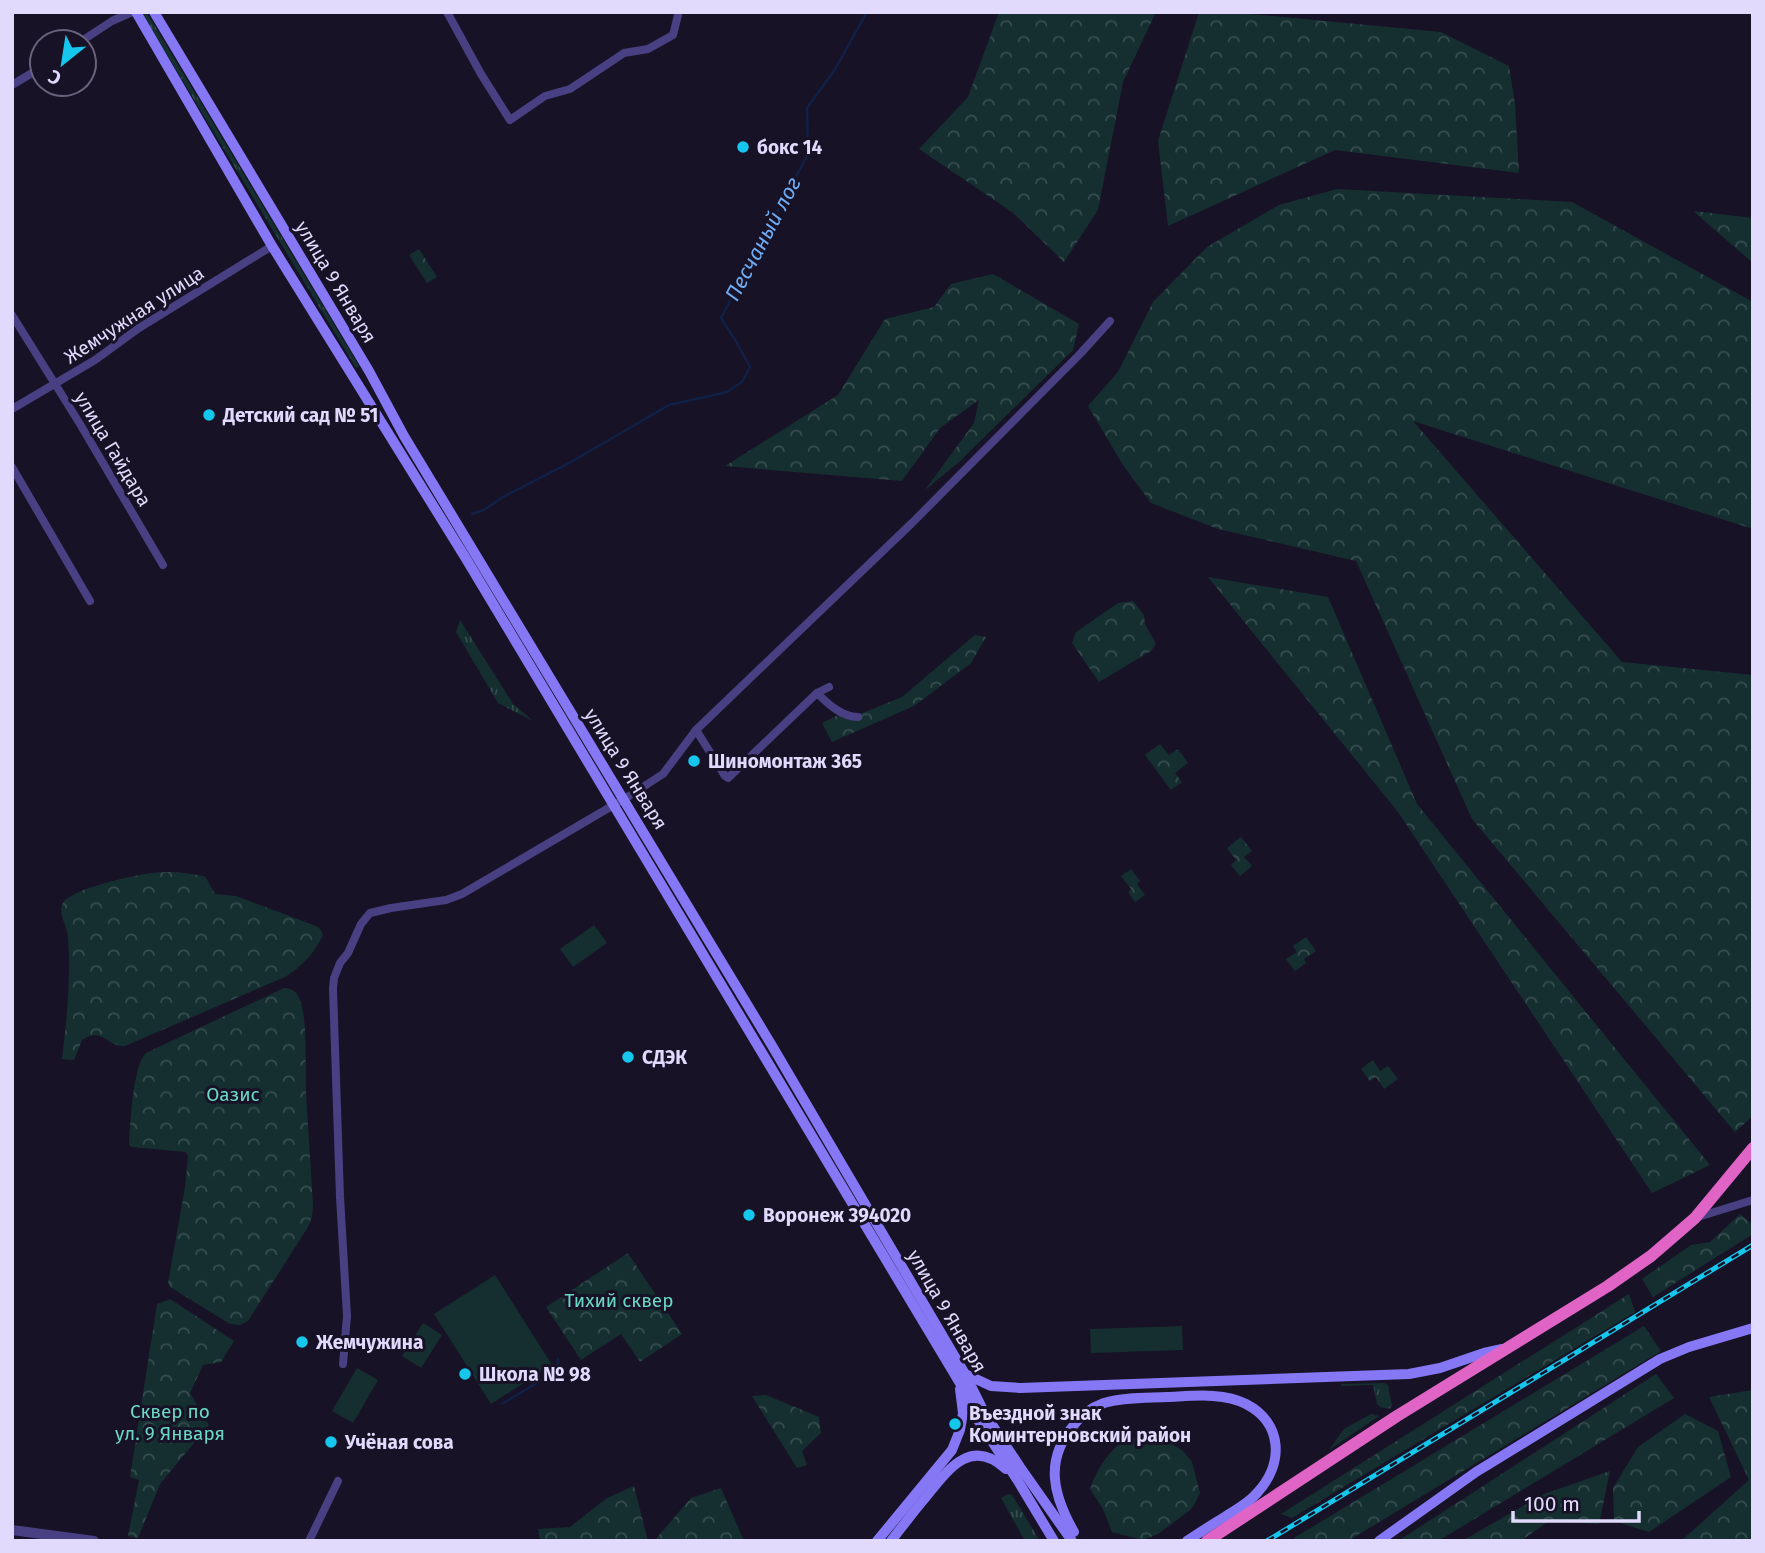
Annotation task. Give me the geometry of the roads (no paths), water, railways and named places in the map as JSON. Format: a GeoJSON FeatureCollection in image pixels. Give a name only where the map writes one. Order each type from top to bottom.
{"type":"FeatureCollection","features":[{"type":"Feature","properties":{"kind":"highway"},"geometry":{"type":"LineString","coordinates":[[1208,1539],[1397,1416],[1629,1272],[1663,1247],[1695,1218],[1753,1149]]}},
{"type":"Feature","properties":{"kind":"main road","name":"улица 9 Января"},"geometry":{"type":"LineString","coordinates":[[134,12],[354,380],[568,719],[624,799],[778,1056],[960,1375],[978,1420],[1054,1541]]}},
{"type":"Feature","properties":{"kind":"main road","name":"улица 9 Января"},"geometry":{"type":"LineString","coordinates":[[154,12],[365,364],[568,719],[613,805],[960,1375],[1072,1541]]}},
{"type":"Feature","properties":{"kind":"main road"},"geometry":{"type":"LineString","coordinates":[[1379,1541],[1476,1472],[1660,1359],[1689,1347],[1753,1328]]}},
{"type":"Feature","properties":{"kind":"main road"},"geometry":{"type":"LineString","coordinates":[[877,1541],[951,1450],[960,1430],[963,1413],[960,1375],[991,1386],[1020,1388],[1409,1374],[1508,1348]]}},
{"type":"Feature","properties":{"kind":"main road"},"geometry":{"type":"LineString","coordinates":[[1079,1541],[1060,1506],[1055,1468],[1060,1445],[1077,1421],[1091,1409],[1104,1404],[1135,1399],[1215,1396],[1233,1399],[1261,1414],[1269,1424],[1274,1437],[1275,1462],[1257,1493],[1245,1505],[1187,1541]]}},
{"type":"Feature","properties":{"kind":"main road"},"geometry":{"type":"LineString","coordinates":[[891,1541],[947,1470],[959,1461],[976,1455],[992,1458],[1018,1481]]}},
{"type":"Feature","properties":{"kind":"street"},"geometry":{"type":"LineString","coordinates":[[98,30],[134,12]]}},
{"type":"Feature","properties":{"kind":"street"},"geometry":{"type":"LineString","coordinates":[[447,12],[510,120],[545,96],[570,89],[624,54],[648,49],[673,36],[677,14]]}},
{"type":"Feature","properties":{"kind":"street"},"geometry":{"type":"LineString","coordinates":[[12,85],[28,75]]}},
{"type":"Feature","properties":{"kind":"street","name":"Жемчужная улица"},"geometry":{"type":"LineString","coordinates":[[12,410],[272,246]]}},
{"type":"Feature","properties":{"kind":"street","name":"улица Гайдара"},"geometry":{"type":"LineString","coordinates":[[12,315],[163,565]]}},
{"type":"Feature","properties":{"kind":"street"},"geometry":{"type":"LineString","coordinates":[[343,1364],[347,1316],[340,1197],[334,978],[360,924],[370,913],[446,900],[462,894],[663,774],[696,730],[912,523],[1080,355],[1110,321]]}},
{"type":"Feature","properties":{"kind":"street"},"geometry":{"type":"LineString","coordinates":[[12,467],[90,601]]}},
{"type":"Feature","properties":{"kind":"street"},"geometry":{"type":"LineString","coordinates":[[696,730],[728,778],[817,694],[829,687]]}},
{"type":"Feature","properties":{"kind":"street"},"geometry":{"type":"LineString","coordinates":[[817,694],[842,713],[858,717]]}},
{"type":"Feature","properties":{"kind":"street"},"geometry":{"type":"LineString","coordinates":[[1695,1218],[1753,1200]]}},
{"type":"Feature","properties":{"kind":"street"},"geometry":{"type":"LineString","coordinates":[[309,1541],[338,1481]]}},
{"type":"Feature","properties":{"kind":"street"},"geometry":{"type":"LineString","coordinates":[[12,1530],[94,1541]]}},
{"type":"Feature","properties":{"kind":"waterway","name":"Песчаный лог"},"geometry":{"type":"LineString","coordinates":[[472,514],[571,462],[669,405],[727,392],[742,382],[750,367],[721,318],[808,154],[807,108],[834,71],[867,12]]}},
{"type":"Feature","properties":{"kind":"waterway"},"geometry":{"type":"LineString","coordinates":[[502,1404],[558,1370],[558,1359]]}},
{"type":"Feature","properties":{"kind":"railway"},"geometry":{"type":"LineString","coordinates":[[1267,1541],[1753,1245]]}},
{"type":"Feature","properties":{"kind":"place","name":"бокс 14"},"geometry":{"type":"Point","coordinates":[743,147]}},
{"type":"Feature","properties":{"kind":"place","name":"Детский сад № 51"},"geometry":{"type":"Point","coordinates":[209,415]}},
{"type":"Feature","properties":{"kind":"place","name":"Шиномонтаж 365"},"geometry":{"type":"Point","coordinates":[694,761]}},
{"type":"Feature","properties":{"kind":"place","name":"СДЭК"},"geometry":{"type":"Point","coordinates":[628,1057]}},
{"type":"Feature","properties":{"kind":"place","name":"Воронеж 394020"},"geometry":{"type":"Point","coordinates":[749,1215]}},
{"type":"Feature","properties":{"kind":"place","name":"Жемчужина"},"geometry":{"type":"Point","coordinates":[302,1342]}},
{"type":"Feature","properties":{"kind":"place","name":"Школа № 98"},"geometry":{"type":"Point","coordinates":[465,1374]}},
{"type":"Feature","properties":{"kind":"place","name":"Въездной знак Коминтерновский район"},"geometry":{"type":"Point","coordinates":[955,1424]}},
{"type":"Feature","properties":{"kind":"place","name":"Учёная сова"},"geometry":{"type":"Point","coordinates":[331,1442]}},
{"type":"Feature","properties":{"kind":"park label","name":"Оазис"},"geometry":{"type":"Point","coordinates":[233,1094]}},
{"type":"Feature","properties":{"kind":"park label","name":"Тихий сквер"},"geometry":{"type":"Point","coordinates":[619,1300]}},
{"type":"Feature","properties":{"kind":"park label","name":"Сквер по ул. 9 Января"},"geometry":{"type":"Point","coordinates":[170,1422]}}]}
